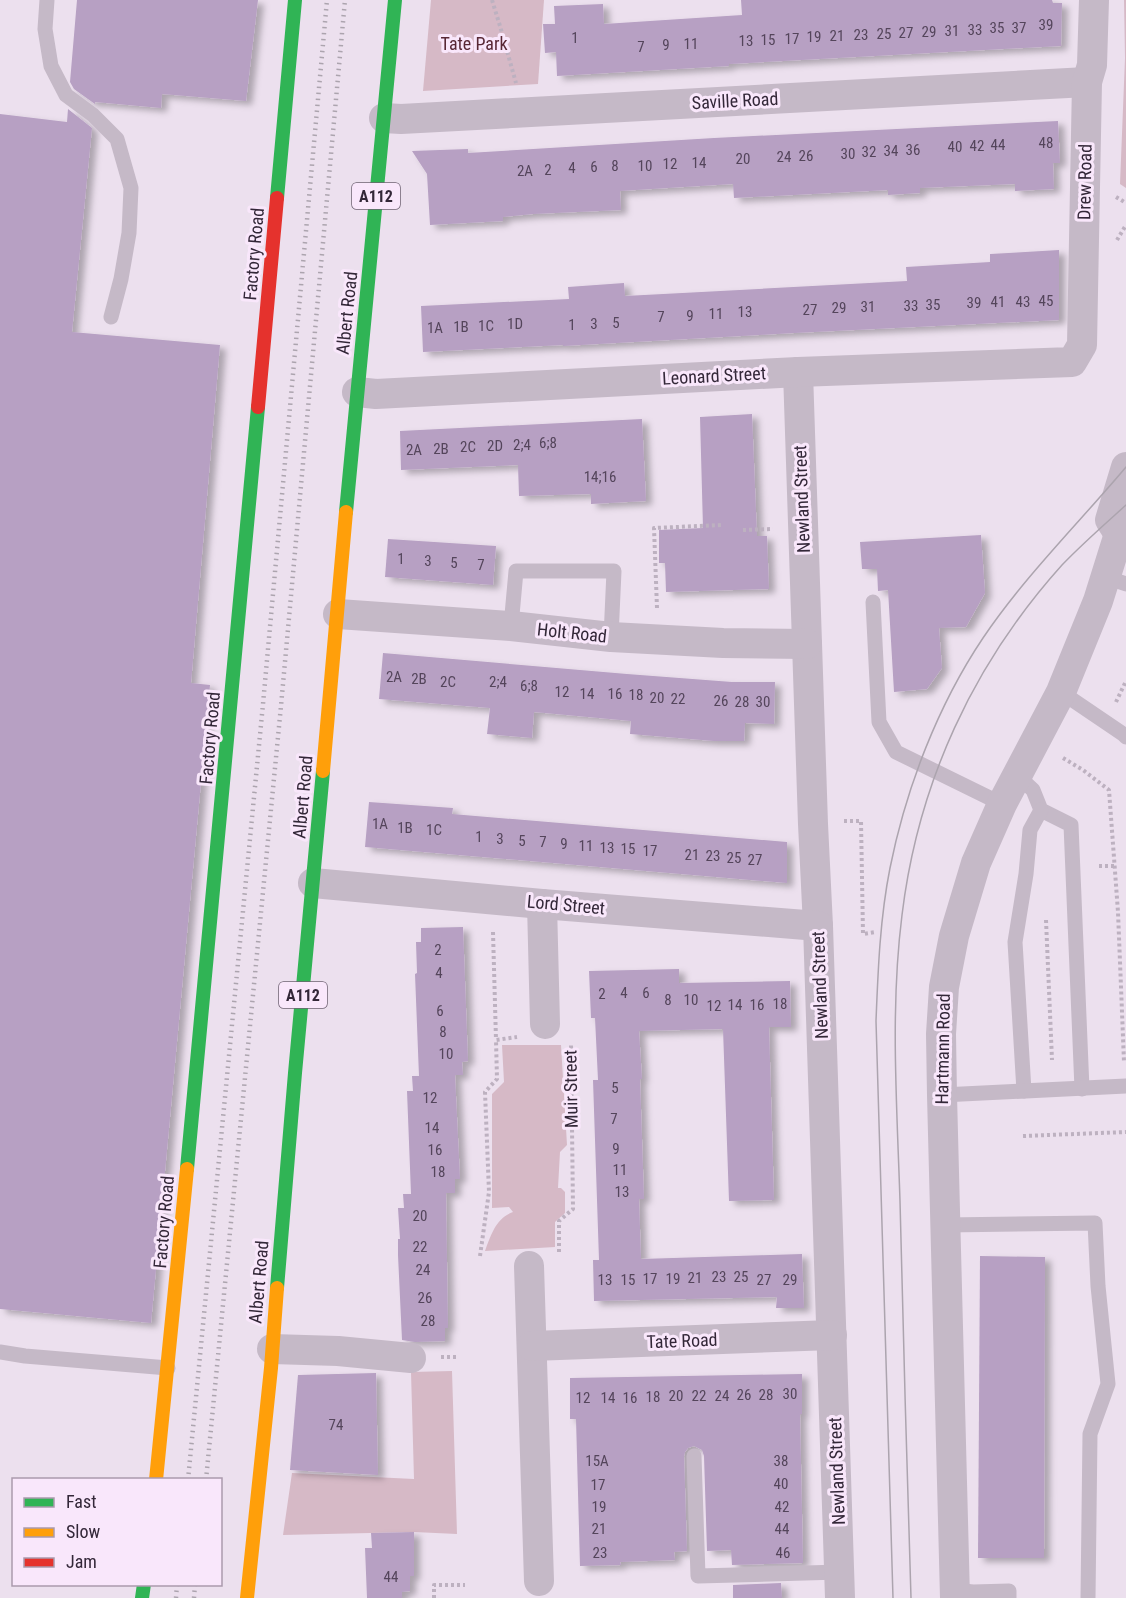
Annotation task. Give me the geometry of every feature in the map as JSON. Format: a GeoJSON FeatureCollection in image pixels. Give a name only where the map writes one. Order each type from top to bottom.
{"type":"FeatureCollection","features":[{"type":"Feature","properties":{"kind":"main road","name":"Factory Road"},"geometry":{"type":"LineString","coordinates":[[156,1478],[234,674],[295,0]]}},
{"type":"Feature","properties":{"kind":"main road","name":"Albert Road"},"geometry":{"type":"LineString","coordinates":[[247,1598],[271,1368],[295,1074],[395,0]]}},
{"type":"Feature","properties":{"kind":"street","name":"Drew Road"},"geometry":{"type":"LineString","coordinates":[[1072,362],[1082,345],[1087,82],[1092,65],[1094,0]]}},
{"type":"Feature","properties":{"kind":"street","name":"Saville Road"},"geometry":{"type":"LineString","coordinates":[[384,118],[413,119],[1087,82]]}},
{"type":"Feature","properties":{"kind":"street","name":"Leonard Street"},"geometry":{"type":"LineString","coordinates":[[357,392],[376,394],[798,372],[1072,362]]}},
{"type":"Feature","properties":{"kind":"street","name":"Newland Street"},"geometry":{"type":"LineString","coordinates":[[798,372],[840,1585]]}},
{"type":"Feature","properties":{"kind":"street","name":"Hartmann Road"},"geometry":{"type":"LineString","coordinates":[[955,1594],[942,1095],[941,1034],[944,987],[954,936],[976,863],[1002,804],[1061,692],[1090,623],[1116,580],[1123,531],[1110,520],[1126,467]]}},
{"type":"Feature","properties":{"kind":"street","name":"Holt Road"},"geometry":{"type":"LineString","coordinates":[[338,614],[511,626],[611,637],[723,643],[807,644]]}},
{"type":"Feature","properties":{"kind":"street","name":"Lord Street"},"geometry":{"type":"LineString","coordinates":[[313,883],[818,926]]}},
{"type":"Feature","properties":{"kind":"street"},"geometry":{"type":"LineString","coordinates":[[542,904],[547,1031]]}},
{"type":"Feature","properties":{"kind":"street"},"geometry":{"type":"LineString","coordinates":[[529,1266],[539,1581]]}},
{"type":"Feature","properties":{"kind":"street","name":"Tate Road"},"geometry":{"type":"LineString","coordinates":[[532,1346],[832,1335]]}},
{"type":"Feature","properties":{"kind":"street"},"geometry":{"type":"LineString","coordinates":[[272,1349],[338,1351],[411,1358]]}},
{"type":"Feature","properties":{"kind":"lane"},"geometry":{"type":"LineString","coordinates":[[47,0],[45,29],[51,66],[66,95],[93,114],[117,138],[131,188],[129,233],[121,279],[111,317]]}},
{"type":"Feature","properties":{"kind":"lane"},"geometry":{"type":"LineString","coordinates":[[511,626],[516,571],[614,571],[611,637]]}},
{"type":"Feature","properties":{"kind":"lane"},"geometry":{"type":"LineString","coordinates":[[873,602],[879,722],[896,752],[1002,804]]}},
{"type":"Feature","properties":{"kind":"lane"},"geometry":{"type":"LineString","coordinates":[[1061,692],[1126,737]]}},
{"type":"Feature","properties":{"kind":"lane"},"geometry":{"type":"LineString","coordinates":[[1018,776],[1033,790],[1041,810],[1071,825],[1082,1089]]}},
{"type":"Feature","properties":{"kind":"lane"},"geometry":{"type":"LineString","coordinates":[[1024,1091],[1015,942],[1026,874],[1030,830],[1041,810]]}},
{"type":"Feature","properties":{"kind":"lane"},"geometry":{"type":"LineString","coordinates":[[942,1095],[1126,1086]]}},
{"type":"Feature","properties":{"kind":"lane"},"geometry":{"type":"LineString","coordinates":[[945,1225],[1095,1223],[1098,1286],[1108,1384],[1090,1434],[1088,1598]]}},
{"type":"Feature","properties":{"kind":"lane"},"geometry":{"type":"LineString","coordinates":[[0,1352],[168,1368]]}},
{"type":"Feature","properties":{"kind":"lane"},"geometry":{"type":"LineString","coordinates":[[693,1456],[698,1576],[840,1585]]}},
{"type":"Feature","properties":{"kind":"lane"},"geometry":{"type":"LineString","coordinates":[[955,1594],[1009,1591],[1009,1598]]}},
{"type":"Feature","properties":{"kind":"path"},"geometry":{"type":"LineString","coordinates":[[492,0],[517,89]]}},
{"type":"Feature","properties":{"kind":"path"},"geometry":{"type":"LineString","coordinates":[[657,639],[654,528],[721,525]]}},
{"type":"Feature","properties":{"kind":"path"},"geometry":{"type":"LineString","coordinates":[[1115,702],[1126,681]]}},
{"type":"Feature","properties":{"kind":"path"},"geometry":{"type":"LineString","coordinates":[[1053,753],[1083,770],[1109,790],[1126,1086]]}},
{"type":"Feature","properties":{"kind":"path"},"geometry":{"type":"LineString","coordinates":[[813,824],[861,821],[863,934],[876,932]]}},
{"type":"Feature","properties":{"kind":"path"},"geometry":{"type":"LineString","coordinates":[[1098,866],[1115,866]]}},
{"type":"Feature","properties":{"kind":"path"},"geometry":{"type":"LineString","coordinates":[[480,1256],[489,1192],[485,1092],[497,1079],[492,899]]}},
{"type":"Feature","properties":{"kind":"path"},"geometry":{"type":"LineString","coordinates":[[1046,917],[1052,1060]]}},
{"type":"Feature","properties":{"kind":"path"},"geometry":{"type":"LineString","coordinates":[[496,1040],[547,1031]]}},
{"type":"Feature","properties":{"kind":"path","name":"Muir Street"},"geometry":{"type":"LineString","coordinates":[[547,1031],[573,1209],[559,1221],[559,1255]]}},
{"type":"Feature","properties":{"kind":"path"},"geometry":{"type":"LineString","coordinates":[[1023,1136],[1126,1132]]}},
{"type":"Feature","properties":{"kind":"path"},"geometry":{"type":"LineString","coordinates":[[434,1598],[434,1585],[465,1585]]}},
{"type":"Feature","properties":{"kind":"green space","name":"Tate Park"},"geometry":{"type":"Polygon","coordinates":[[[431,0],[544,0],[538,84],[423,91],[431,0]]]}},
{"type":"Feature","properties":{"kind":"green space"},"geometry":{"type":"Polygon","coordinates":[[[1124,0],[1126,0],[1126,188],[1120,184],[1125,58],[1124,0]]]}},
{"type":"Feature","properties":{"kind":"green space"},"geometry":{"type":"Polygon","coordinates":[[[502,1045],[561,1045],[567,1145],[560,1152],[558,1188],[565,1192],[565,1213],[555,1222],[555,1247],[485,1251],[498,1223],[513,1212],[509,1207],[492,1208],[492,1094],[504,1082],[502,1045]]]}},
{"type":"Feature","properties":{"kind":"green space"},"geometry":{"type":"Polygon","coordinates":[[[452,1371],[457,1534],[414,1532],[283,1535],[292,1473],[414,1479],[411,1372],[452,1371]]]}},
{"type":"Feature","properties":{"kind":"building"},"geometry":{"type":"Polygon","coordinates":[[[77,0],[258,0],[246,101],[162,94],[161,108],[95,102],[95,104],[74,89],[70,82],[77,0]]]}},
{"type":"Feature","properties":{"kind":"building"},"geometry":{"type":"Polygon","coordinates":[[[741,0],[1052,0],[1053,3],[1062,3],[1061,46],[557,76],[556,52],[545,53],[543,24],[555,24],[554,6],[603,4],[604,24],[742,15],[741,0]]]}},
{"type":"Feature","properties":{"kind":"building"},"geometry":{"type":"Polygon","coordinates":[[[68,109],[92,128],[72,332],[220,345],[191,683],[210,685],[151,1323],[0,1309],[0,114],[67,122],[68,109]]]}},
{"type":"Feature","properties":{"kind":"building"},"geometry":{"type":"Polygon","coordinates":[[[1058,121],[1060,163],[1053,163],[1054,189],[1015,191],[1015,184],[920,188],[920,193],[888,195],[888,190],[734,198],[733,184],[620,191],[621,210],[533,214],[503,217],[503,221],[430,225],[427,174],[412,151],[468,149],[468,153],[1058,121]]]}},
{"type":"Feature","properties":{"kind":"building"},"geometry":{"type":"Polygon","coordinates":[[[1059,250],[1059,320],[423,352],[421,306],[569,299],[568,287],[624,283],[625,296],[907,281],[906,267],[990,262],[990,254],[1059,250]]]}},
{"type":"Feature","properties":{"kind":"building"},"geometry":{"type":"Polygon","coordinates":[[[752,414],[757,536],[767,536],[769,589],[666,592],[665,563],[659,563],[659,530],[703,528],[700,417],[752,414]]]}},
{"type":"Feature","properties":{"kind":"building"},"geometry":{"type":"Polygon","coordinates":[[[642,419],[646,501],[591,504],[591,494],[519,496],[518,465],[401,470],[400,431],[642,419]]]}},
{"type":"Feature","properties":{"kind":"building"},"geometry":{"type":"Polygon","coordinates":[[[981,535],[985,593],[966,627],[939,628],[942,668],[927,689],[894,692],[888,590],[878,591],[877,569],[862,569],[860,542],[981,535]]]}},
{"type":"Feature","properties":{"kind":"building"},"geometry":{"type":"Polygon","coordinates":[[[388,539],[496,546],[493,585],[385,577],[388,539]]]}},
{"type":"Feature","properties":{"kind":"building"},"geometry":{"type":"Polygon","coordinates":[[[383,653],[732,682],[775,682],[774,724],[745,723],[744,741],[714,741],[630,734],[631,721],[534,712],[532,738],[487,734],[490,708],[379,699],[383,653]]]}},
{"type":"Feature","properties":{"kind":"building"},"geometry":{"type":"Polygon","coordinates":[[[369,802],[453,808],[452,814],[787,842],[787,883],[365,847],[369,802]]]}},
{"type":"Feature","properties":{"kind":"building"},"geometry":{"type":"Polygon","coordinates":[[[463,927],[468,1061],[462,1062],[463,1075],[455,1075],[460,1179],[455,1179],[455,1193],[446,1193],[448,1328],[445,1328],[445,1341],[415,1342],[402,1340],[398,1208],[404,1208],[403,1194],[411,1194],[407,1091],[413,1091],[412,1076],[419,1076],[416,942],[421,942],[421,928],[463,927]]]}},
{"type":"Feature","properties":{"kind":"building"},"geometry":{"type":"Polygon","coordinates":[[[679,969],[679,983],[790,981],[791,1027],[769,1027],[774,1200],[729,1201],[723,1029],[639,1031],[644,1199],[639,1199],[641,1259],[802,1254],[804,1308],[776,1308],[777,1297],[594,1301],[593,1260],[599,1260],[593,1080],[598,1080],[595,1018],[591,1018],[589,971],[679,969]]]}},
{"type":"Feature","properties":{"kind":"building"},"geometry":{"type":"Polygon","coordinates":[[[980,1256],[1045,1257],[1044,1558],[978,1558],[980,1256]]]}},
{"type":"Feature","properties":{"kind":"building"},"geometry":{"type":"Polygon","coordinates":[[[376,1373],[378,1475],[290,1470],[298,1375],[376,1373]]]}},
{"type":"Feature","properties":{"kind":"building"},"geometry":{"type":"Polygon","coordinates":[[[802,1374],[802,1414],[800,1414],[803,1563],[732,1565],[731,1550],[707,1551],[704,1456],[702,1450],[694,1446],[688,1448],[684,1456],[687,1551],[674,1552],[675,1560],[580,1566],[576,1419],[570,1419],[570,1378],[802,1374]]]}},
{"type":"Feature","properties":{"kind":"building"},"geometry":{"type":"Polygon","coordinates":[[[414,1532],[414,1576],[410,1576],[410,1591],[402,1592],[402,1598],[367,1598],[365,1548],[372,1548],[371,1533],[414,1532]]]}},
{"type":"Feature","properties":{"kind":"building"},"geometry":{"type":"Polygon","coordinates":[[[781,1583],[782,1598],[733,1598],[733,1585],[781,1583]]]}},
{"type":"Feature","properties":{"kind":"tram line"},"geometry":{"type":"LineString","coordinates":[[893,1598],[876,1021],[882,925],[890,868],[905,808],[926,748],[938,719],[967,664],[1016,593],[1126,467]]}},
{"type":"Feature","properties":{"kind":"tram line"},"geometry":{"type":"LineString","coordinates":[[911,1598],[895,1022],[898,951],[910,866],[921,819],[936,772],[976,684],[1030,603],[1062,565],[1126,505]]}},
{"type":"Feature","properties":{"kind":"railway"},"geometry":{"type":"LineString","coordinates":[[188,1478],[263,704],[327,0]]}},
{"type":"Feature","properties":{"kind":"railway"},"geometry":{"type":"LineString","coordinates":[[206,1478],[281,706],[345,0]]}},
{"type":"Feature","properties":{"kind":"railway"},"geometry":{"type":"LineString","coordinates":[[176,1598],[177,1586]]}},
{"type":"Feature","properties":{"kind":"railway"},"geometry":{"type":"LineString","coordinates":[[194,1598],[195,1586]]}},
{"type":"Feature","properties":{"kind":"traffic: fast"},"geometry":{"type":"LineString","coordinates":[[277,198],[295,0]]}},
{"type":"Feature","properties":{"kind":"traffic: fast"},"geometry":{"type":"LineString","coordinates":[[346,512],[395,0]]}},
{"type":"Feature","properties":{"kind":"traffic: fast"},"geometry":{"type":"LineString","coordinates":[[187,1169],[258,407]]}},
{"type":"Feature","properties":{"kind":"traffic: fast"},"geometry":{"type":"LineString","coordinates":[[277,1288],[323,771]]}},
{"type":"Feature","properties":{"kind":"traffic: fast"},"geometry":{"type":"LineString","coordinates":[[142,1598],[144,1586]]}},
{"type":"Feature","properties":{"kind":"traffic: slow"},"geometry":{"type":"LineString","coordinates":[[323,771],[346,512]]}},
{"type":"Feature","properties":{"kind":"traffic: slow"},"geometry":{"type":"LineString","coordinates":[[156,1478],[187,1169]]}},
{"type":"Feature","properties":{"kind":"traffic: slow"},"geometry":{"type":"LineString","coordinates":[[247,1598],[277,1288]]}},
{"type":"Feature","properties":{"kind":"traffic: jam"},"geometry":{"type":"LineString","coordinates":[[258,407],[277,198]]}}]}
